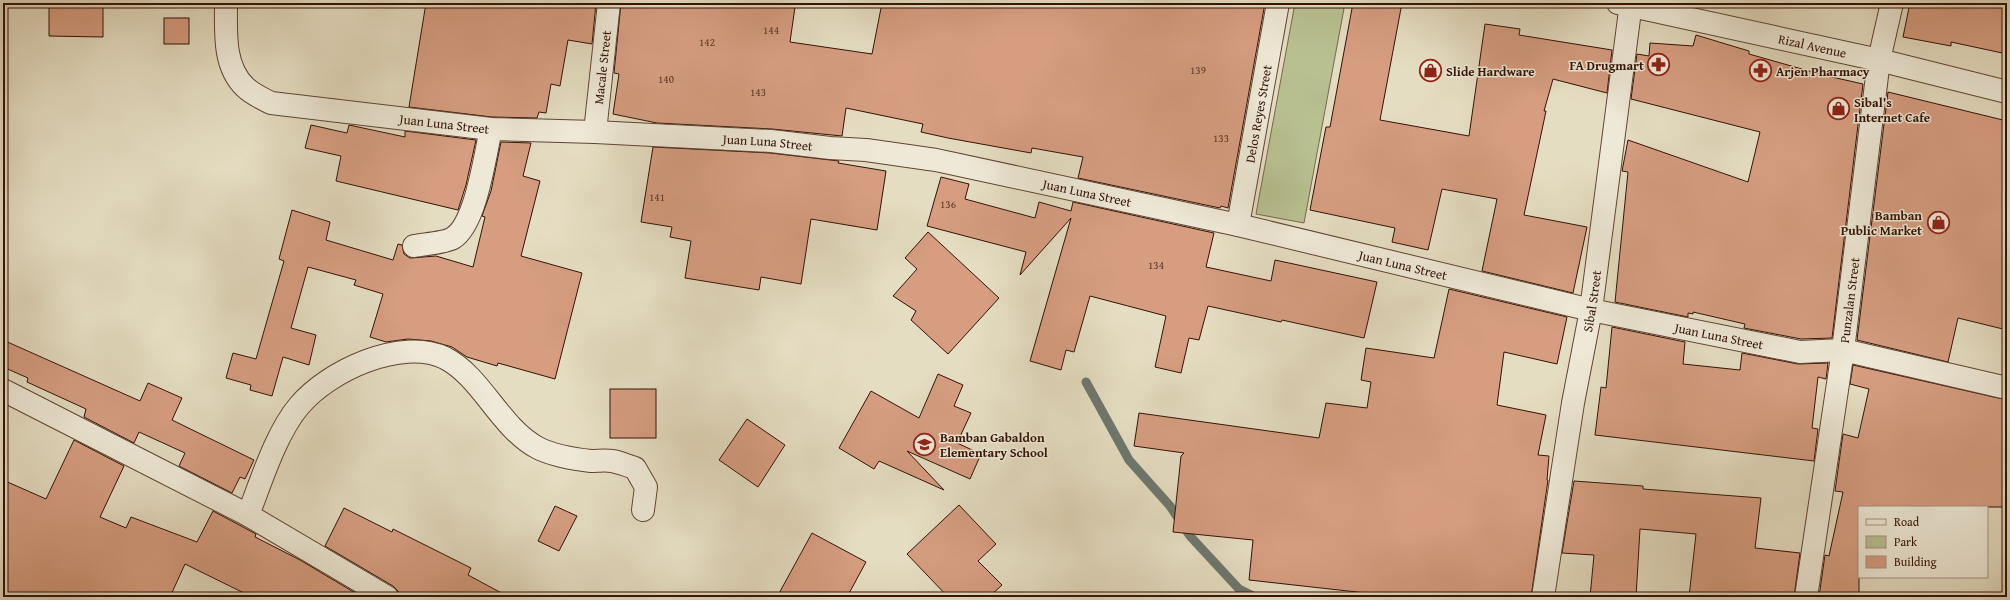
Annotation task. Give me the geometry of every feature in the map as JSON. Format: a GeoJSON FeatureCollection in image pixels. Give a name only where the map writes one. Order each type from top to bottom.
{"type":"FeatureCollection","features":[{"type":"Feature","properties":{"kind":"street","name":"Juan Luna Street"},"geometry":{"type":"LineString","coordinates":[[226,3],[226,35],[231,68],[246,88],[271,104],[491,129],[595,132],[771,141],[830,148],[866,150],[936,160],[1238,226],[1591,310],[1800,352],[1843,350],[2007,388]]}},
{"type":"Feature","properties":{"kind":"street","name":"Macale Street"},"geometry":{"type":"LineString","coordinates":[[595,132],[609,3]]}},
{"type":"Feature","properties":{"kind":"street","name":"Delos Reyes Street"},"geometry":{"type":"LineString","coordinates":[[1238,226],[1278,3]]}},
{"type":"Feature","properties":{"kind":"street","name":"Punzalan Street"},"geometry":{"type":"LineString","coordinates":[[1806,597],[1843,350],[1879,60],[1892,3]]}},
{"type":"Feature","properties":{"kind":"street","name":"Rizal Avenue"},"geometry":{"type":"LineString","coordinates":[[1626,4],[1879,60],[2007,92]]}},
{"type":"Feature","properties":{"kind":"street","name":"Sibal Street"},"geometry":{"type":"LineString","coordinates":[[1543,597],[1573,403],[1591,310],[1626,4]]}},
{"type":"Feature","properties":{"kind":"street"},"geometry":{"type":"LineString","coordinates":[[414,246],[452,239],[460,232],[472,214],[491,129]]}},
{"type":"Feature","properties":{"kind":"street"},"geometry":{"type":"LineString","coordinates":[[248,515],[283,431],[299,406],[340,374],[367,360],[396,352],[424,352],[446,358],[467,375],[515,431],[537,447],[557,456],[591,461],[612,461],[635,468],[646,487],[643,510]]}},
{"type":"Feature","properties":{"kind":"street"},"geometry":{"type":"LineString","coordinates":[[3,390],[248,515],[387,597]]}},
{"type":"Feature","properties":{"kind":"green space"},"geometry":{"type":"Polygon","coordinates":[[[1295,3],[1345,3],[1304,223],[1256,214],[1295,3]]]}},
{"type":"Feature","properties":{"kind":"building"},"geometry":{"type":"Polygon","coordinates":[[[426,3],[596,3],[592,44],[568,40],[560,86],[551,84],[546,113],[539,112],[537,118],[492,117],[409,107],[426,3]]]}},
{"type":"Feature","properties":{"kind":"building"},"geometry":{"type":"Polygon","coordinates":[[[621,3],[765,3],[795,7],[790,42],[872,54],[882,3],[1265,3],[1228,208],[1221,206],[1220,208],[1078,178],[1083,157],[1032,148],[1031,153],[948,138],[921,132],[923,124],[846,108],[842,136],[772,129],[657,123],[613,114],[619,74],[614,73],[621,3]]]}},
{"type":"Feature","properties":{"kind":"building"},"geometry":{"type":"Polygon","coordinates":[[[1353,3],[1402,3],[1380,120],[1469,136],[1485,24],[1520,29],[1519,35],[1612,50],[1607,93],[1553,79],[1544,111],[1546,111],[1524,215],[1587,227],[1573,293],[1482,271],[1497,199],[1442,189],[1428,250],[1392,242],[1395,228],[1310,210],[1326,127],[1330,127],[1353,3]]]}},
{"type":"Feature","properties":{"kind":"building"},"geometry":{"type":"Polygon","coordinates":[[[1910,3],[2007,3],[2007,54],[1951,42],[1951,46],[1903,37],[1910,3]]]}},
{"type":"Feature","properties":{"kind":"building"},"geometry":{"type":"Polygon","coordinates":[[[49,7],[103,7],[103,37],[49,36],[49,7]]]}},
{"type":"Feature","properties":{"kind":"building"},"geometry":{"type":"Polygon","coordinates":[[[164,18],[189,18],[189,44],[164,44],[164,18]]]}},
{"type":"Feature","properties":{"kind":"building"},"geometry":{"type":"Polygon","coordinates":[[[1696,35],[1749,51],[1749,54],[1823,75],[1863,84],[1832,338],[1801,339],[1744,328],[1745,324],[1693,312],[1693,314],[1688,313],[1688,317],[1615,302],[1628,172],[1622,171],[1628,140],[1748,182],[1760,132],[1631,99],[1637,54],[1649,56],[1650,43],[1693,46],[1696,35]]]}},
{"type":"Feature","properties":{"kind":"building","name":"Bamban Public Market"},"geometry":{"type":"Polygon","coordinates":[[[1888,92],[2007,121],[2007,330],[1958,318],[1948,362],[1857,340],[1888,92]]]}},
{"type":"Feature","properties":{"kind":"building"},"geometry":{"type":"Polygon","coordinates":[[[311,125],[347,133],[349,125],[405,137],[405,131],[476,140],[466,185],[458,210],[336,181],[341,156],[305,148],[311,125]]]}},
{"type":"Feature","properties":{"kind":"building"},"geometry":{"type":"Polygon","coordinates":[[[501,142],[531,143],[523,176],[540,181],[521,256],[582,273],[555,379],[498,363],[497,366],[467,357],[452,347],[431,341],[408,339],[386,342],[370,337],[383,294],[354,285],[356,280],[308,267],[291,328],[316,335],[309,365],[283,357],[272,396],[250,390],[251,385],[226,378],[233,353],[256,359],[284,261],[279,259],[292,210],[330,222],[326,240],[393,260],[398,244],[402,245],[404,254],[410,258],[436,256],[473,267],[485,217],[482,216],[491,191],[501,142]]]}},
{"type":"Feature","properties":{"kind":"building"},"geometry":{"type":"Polygon","coordinates":[[[653,147],[770,153],[839,161],[838,163],[886,171],[877,230],[811,219],[801,284],[761,277],[759,290],[685,278],[691,241],[670,237],[672,227],[641,222],[653,147]]]}},
{"type":"Feature","properties":{"kind":"building"},"geometry":{"type":"Polygon","coordinates":[[[941,177],[969,184],[965,199],[1035,218],[1039,202],[1071,211],[1073,202],[1214,233],[1206,267],[1271,281],[1275,260],[1377,282],[1364,338],[1208,306],[1199,340],[1189,338],[1181,373],[1155,367],[1166,316],[1090,296],[1074,352],[1066,350],[1061,370],[1030,361],[1071,218],[1020,275],[1026,252],[927,226],[941,177]]]}},
{"type":"Feature","properties":{"kind":"building"},"geometry":{"type":"Polygon","coordinates":[[[928,232],[999,298],[948,354],[911,320],[916,311],[893,296],[917,269],[905,258],[928,232]]]}},
{"type":"Feature","properties":{"kind":"building"},"geometry":{"type":"Polygon","coordinates":[[[1449,289],[1567,317],[1557,364],[1504,352],[1497,405],[1546,415],[1538,455],[1549,456],[1548,480],[1531,597],[1366,597],[1366,593],[1249,580],[1253,540],[1173,532],[1181,456],[1184,453],[1134,446],[1139,413],[1319,438],[1326,403],[1367,408],[1371,382],[1361,380],[1366,348],[1434,358],[1449,289]]]}},
{"type":"Feature","properties":{"kind":"building"},"geometry":{"type":"Polygon","coordinates":[[[1612,327],[1685,342],[1683,364],[1740,370],[1742,353],[1798,364],[1828,363],[1826,379],[1818,377],[1812,428],[1818,429],[1814,461],[1595,435],[1601,387],[1606,388],[1612,327]]]}},
{"type":"Feature","properties":{"kind":"building"},"geometry":{"type":"Polygon","coordinates":[[[3,340],[140,401],[148,383],[182,398],[172,420],[254,460],[245,479],[240,477],[232,493],[179,466],[185,453],[139,432],[134,443],[84,417],[86,409],[27,382],[28,378],[3,367],[3,340]]]}},
{"type":"Feature","properties":{"kind":"building"},"geometry":{"type":"Polygon","coordinates":[[[1853,365],[2007,400],[2007,507],[1858,506],[1859,597],[1819,597],[1825,555],[1829,556],[1843,492],[1835,491],[1843,434],[1858,438],[1869,389],[1850,384],[1853,365]]]}},
{"type":"Feature","properties":{"kind":"building"},"geometry":{"type":"Polygon","coordinates":[[[938,374],[963,385],[954,406],[971,413],[957,443],[981,454],[970,479],[907,451],[944,490],[879,461],[874,469],[839,448],[871,391],[919,418],[938,374]]]}},
{"type":"Feature","properties":{"kind":"building"},"geometry":{"type":"Polygon","coordinates":[[[610,389],[656,389],[656,438],[610,438],[610,389]]]}},
{"type":"Feature","properties":{"kind":"building"},"geometry":{"type":"Polygon","coordinates":[[[747,419],[785,445],[758,487],[719,460],[747,419]]]}},
{"type":"Feature","properties":{"kind":"building"},"geometry":{"type":"Polygon","coordinates":[[[74,440],[124,466],[100,517],[126,528],[131,517],[197,542],[213,511],[256,534],[255,537],[300,560],[362,597],[252,597],[185,564],[170,597],[3,597],[3,480],[46,499],[74,440]]]}},
{"type":"Feature","properties":{"kind":"building"},"geometry":{"type":"Polygon","coordinates":[[[1574,481],[1643,486],[1643,489],[1761,498],[1755,548],[1800,553],[1794,597],[1689,597],[1696,534],[1640,529],[1636,597],[1590,597],[1594,555],[1562,553],[1574,481]]]}},
{"type":"Feature","properties":{"kind":"building"},"geometry":{"type":"Polygon","coordinates":[[[959,505],[996,544],[978,561],[1002,585],[989,597],[948,597],[907,554],[959,505]]]}},
{"type":"Feature","properties":{"kind":"building"},"geometry":{"type":"Polygon","coordinates":[[[555,506],[577,516],[559,551],[538,541],[555,506]]]}},
{"type":"Feature","properties":{"kind":"building"},"geometry":{"type":"Polygon","coordinates":[[[344,508],[392,532],[393,529],[471,568],[468,575],[509,597],[399,597],[398,591],[393,586],[325,546],[344,508]]]}},
{"type":"Feature","properties":{"kind":"building"},"geometry":{"type":"Polygon","coordinates":[[[812,533],[866,562],[847,597],[777,597],[812,533]]]}},
{"type":"Feature","properties":{"kind":"waterway"},"geometry":{"type":"LineString","coordinates":[[1086,382],[1129,460],[1170,506],[1190,536],[1239,589],[1255,597]]}},
{"type":"Feature","properties":{"kind":"place","name":"FA Drugmart"},"geometry":{"type":"Point","coordinates":[1659,65]}},
{"type":"Feature","properties":{"kind":"place","name":"Slide Hardware"},"geometry":{"type":"Point","coordinates":[1430,71]}},
{"type":"Feature","properties":{"kind":"place","name":"Arjen Pharmacy"},"geometry":{"type":"Point","coordinates":[1761,71]}},
{"type":"Feature","properties":{"kind":"place","name":"Sibal's Internet Cafe"},"geometry":{"type":"Point","coordinates":[1838,109]}},
{"type":"Feature","properties":{"kind":"place","name":"Bamban Public Market"},"geometry":{"type":"Point","coordinates":[1938,222]}},
{"type":"Feature","properties":{"kind":"place","name":"Bamban Gabaldon Elementary School"},"geometry":{"type":"Point","coordinates":[925,444]}}]}
